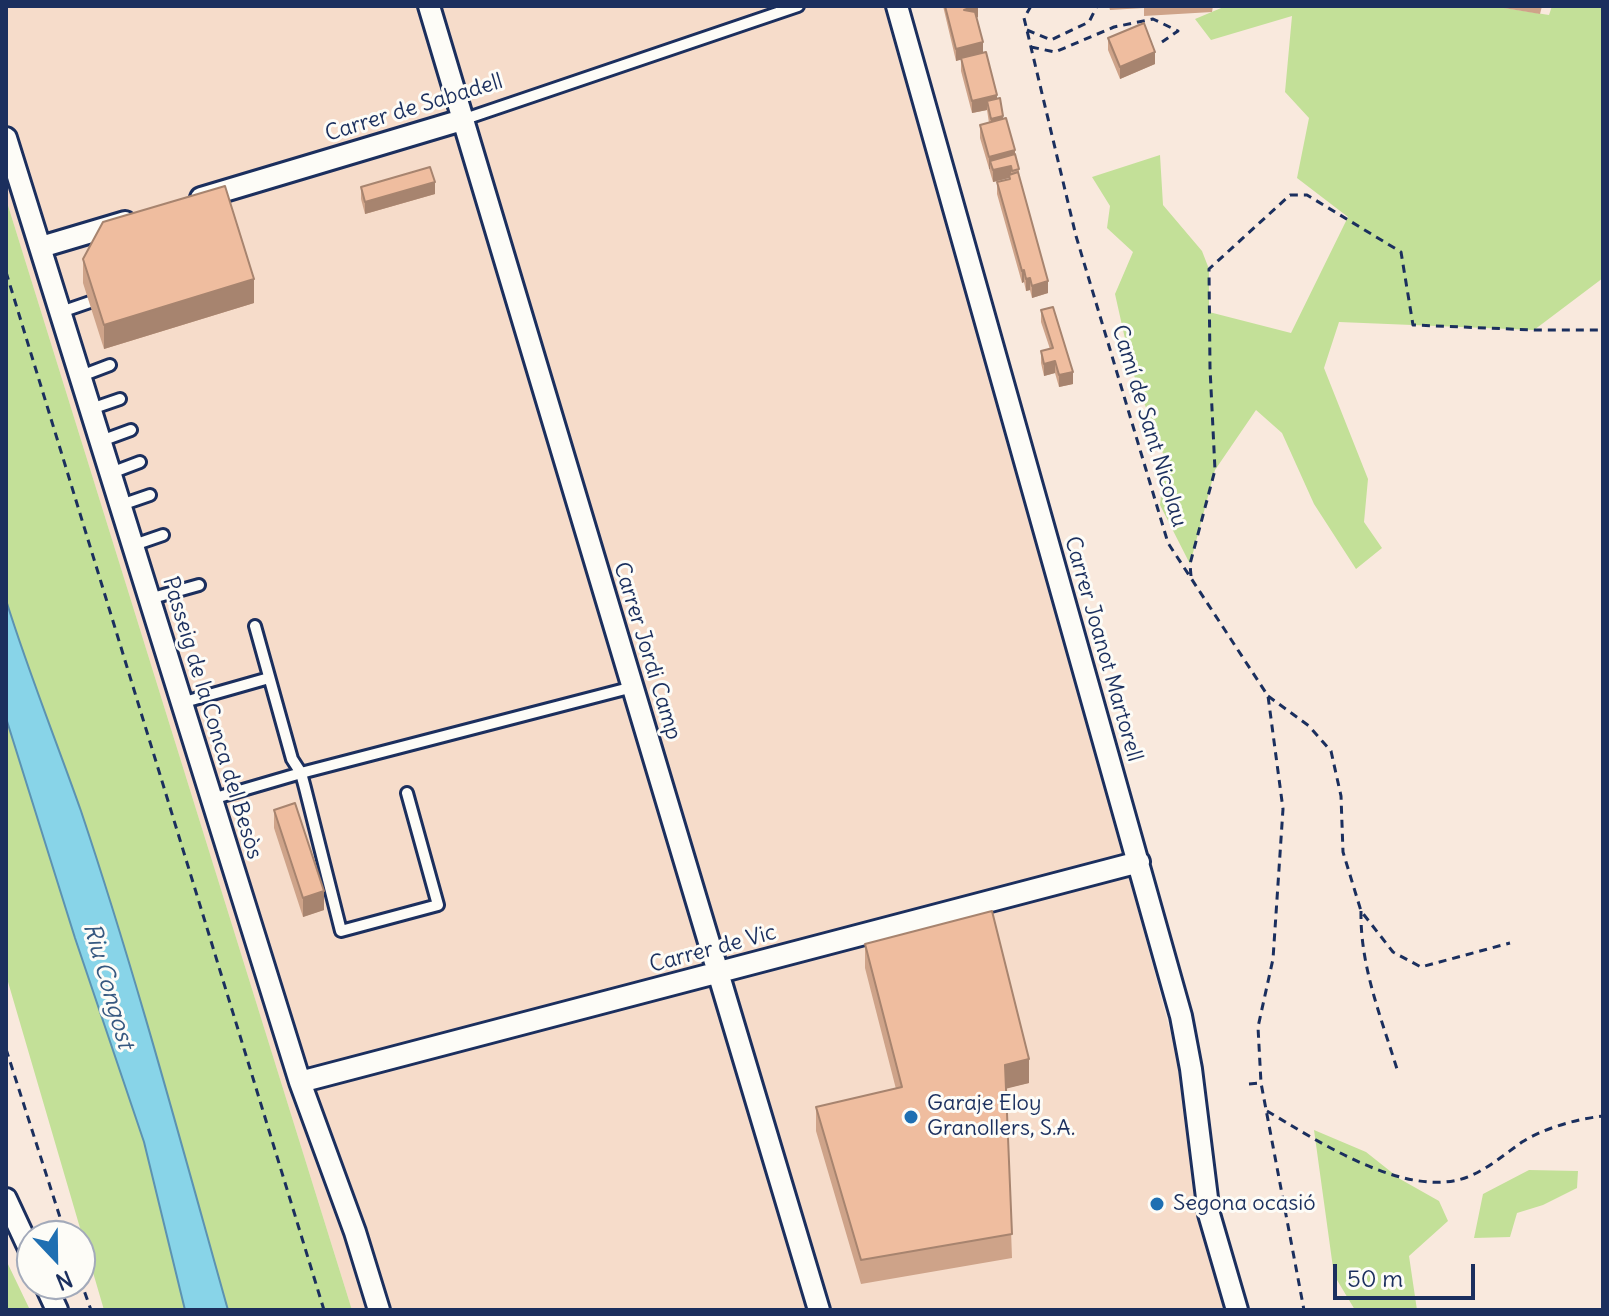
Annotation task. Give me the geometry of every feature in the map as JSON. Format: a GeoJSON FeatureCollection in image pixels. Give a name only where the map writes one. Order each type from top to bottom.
{"type":"FeatureCollection","features":[{"type":"Feature","properties":{"kind":"street","name":"Carrer Jordi Camp"},"geometry":{"type":"LineString","coordinates":[[429,6],[819,1310]]}},
{"type":"Feature","properties":{"kind":"street","name":"Carrer Joanot Martorell"},"geometry":{"type":"LineString","coordinates":[[897,6],[1181,1016],[1191,1069],[1209,1214],[1237,1310]]}},
{"type":"Feature","properties":{"kind":"street","name":"Carrer de Sabadell"},"geometry":{"type":"LineString","coordinates":[[178,206],[462,120]]}},
{"type":"Feature","properties":{"kind":"street","name":"Passeig de la Conca del Besòs"},"geometry":{"type":"LineString","coordinates":[[6,138],[300,1082],[355,1232],[379,1310]]}},
{"type":"Feature","properties":{"kind":"street"},"geometry":{"type":"LineString","coordinates":[[41,247],[148,215]]}},
{"type":"Feature","properties":{"kind":"street","name":"Carrer de Vic"},"geometry":{"type":"LineString","coordinates":[[300,1082],[1139,862]]}},
{"type":"Feature","properties":{"kind":"street"},"geometry":{"type":"LineString","coordinates":[[6,1199],[16,1221]]}},
{"type":"Feature","properties":{"kind":"lane","name":"Carrer de Sabadell"},"geometry":{"type":"LineString","coordinates":[[462,120],[798,6]]}},
{"type":"Feature","properties":{"kind":"lane"},"geometry":{"type":"LineString","coordinates":[[61,312],[90,302]]}},
{"type":"Feature","properties":{"kind":"lane"},"geometry":{"type":"LineString","coordinates":[[81,376],[110,365]]}},
{"type":"Feature","properties":{"kind":"lane"},"geometry":{"type":"LineString","coordinates":[[91,409],[120,399]]}},
{"type":"Feature","properties":{"kind":"lane"},"geometry":{"type":"LineString","coordinates":[[101,441],[131,430]]}},
{"type":"Feature","properties":{"kind":"lane"},"geometry":{"type":"LineString","coordinates":[[111,473],[140,462]]}},
{"type":"Feature","properties":{"kind":"lane"},"geometry":{"type":"LineString","coordinates":[[121,505],[150,495]]}},
{"type":"Feature","properties":{"kind":"lane"},"geometry":{"type":"LineString","coordinates":[[134,545],[163,535]]}},
{"type":"Feature","properties":{"kind":"lane"},"geometry":{"type":"LineString","coordinates":[[149,599],[199,585]]}},
{"type":"Feature","properties":{"kind":"lane"},"geometry":{"type":"LineString","coordinates":[[255,626],[292,759],[301,773],[341,931],[438,905],[407,793]]}},
{"type":"Feature","properties":{"kind":"lane"},"geometry":{"type":"LineString","coordinates":[[181,703],[269,678]]}},
{"type":"Feature","properties":{"kind":"lane"},"geometry":{"type":"LineString","coordinates":[[212,799],[633,687]]}},
{"type":"Feature","properties":{"kind":"path","name":"Camí de Sant Nicolau"},"geometry":{"type":"LineString","coordinates":[[1031,6],[1024,18],[1076,236],[1168,543],[1268,696],[1283,809],[1273,959],[1258,1027],[1261,1083],[1304,1310]]}},
{"type":"Feature","properties":{"kind":"path"},"geometry":{"type":"LineString","coordinates":[[1027,30],[1051,40],[1089,22],[1097,6]]}},
{"type":"Feature","properties":{"kind":"path"},"geometry":{"type":"LineString","coordinates":[[1031,47],[1055,52],[1114,27],[1153,19],[1178,31],[1162,42]]}},
{"type":"Feature","properties":{"kind":"path"},"geometry":{"type":"LineString","coordinates":[[1191,579],[1190,564],[1215,470],[1209,269],[1290,195],[1307,195],[1401,252],[1413,325],[1603,330]]}},
{"type":"Feature","properties":{"kind":"path"},"geometry":{"type":"LineString","coordinates":[[6,272],[324,1310]]}},
{"type":"Feature","properties":{"kind":"path"},"geometry":{"type":"LineString","coordinates":[[1268,696],[1309,726],[1331,751],[1341,796],[1343,852],[1361,911],[1360,938],[1369,981],[1397,1069]]}},
{"type":"Feature","properties":{"kind":"path"},"geometry":{"type":"LineString","coordinates":[[1361,911],[1393,952],[1421,967],[1510,943]]}},
{"type":"Feature","properties":{"kind":"path"},"geometry":{"type":"LineString","coordinates":[[6,1049],[61,1220]]}},
{"type":"Feature","properties":{"kind":"path"},"geometry":{"type":"LineString","coordinates":[[1249,1084],[1261,1083]]}},
{"type":"Feature","properties":{"kind":"path"},"geometry":{"type":"LineString","coordinates":[[1267,1111],[1375,1170],[1412,1180],[1468,1177],[1526,1140],[1581,1119],[1603,1116]]}},
{"type":"Feature","properties":{"kind":"shaded area"},"geometry":{"type":"Polygon","coordinates":[[[6,6],[897,6],[1187,1094],[1237,1310],[352,1310],[6,199],[6,6]]]}},
{"type":"Feature","properties":{"kind":"green space"},"geometry":{"type":"Polygon","coordinates":[[[1226,6],[1492,6],[1549,15],[1552,6],[1603,6],[1603,278],[1534,330],[1339,322],[1324,368],[1368,479],[1364,522],[1382,548],[1356,569],[1314,504],[1282,433],[1256,410],[1215,470],[1190,564],[1160,505],[1165,459],[1132,370],[1115,294],[1133,252],[1107,228],[1110,206],[1092,177],[1160,155],[1163,205],[1202,251],[1209,269],[1209,312],[1291,333],[1348,217],[1297,178],[1309,118],[1285,92],[1292,16],[1211,40],[1195,19],[1226,6]]]}},
{"type":"Feature","properties":{"kind":"green space"},"geometry":{"type":"Polygon","coordinates":[[[6,199],[352,1310],[228,1310],[121,935],[81,811],[6,600],[6,199]]]}},
{"type":"Feature","properties":{"kind":"green space"},"geometry":{"type":"Polygon","coordinates":[[[6,718],[75,938],[144,1142],[185,1310],[104,1310],[96,1283],[96,1220],[78,1220],[6,975],[6,718]]]}},
{"type":"Feature","properties":{"kind":"green space"},"geometry":{"type":"Polygon","coordinates":[[[1314,1130],[1366,1152],[1400,1179],[1439,1201],[1448,1221],[1409,1256],[1417,1310],[1355,1310],[1334,1275],[1314,1130]]]}},
{"type":"Feature","properties":{"kind":"green space"},"geometry":{"type":"Polygon","coordinates":[[[1529,1170],[1578,1171],[1577,1188],[1543,1205],[1517,1213],[1510,1237],[1474,1238],[1483,1194],[1529,1170]]]}},
{"type":"Feature","properties":{"kind":"green space"},"geometry":{"type":"Polygon","coordinates":[[[6,1260],[16,1281],[16,1300],[25,1300],[30,1310],[6,1310],[6,1260]]]}},
{"type":"Feature","properties":{"kind":"water","name":"Riu Congost"},"geometry":{"type":"Polygon","coordinates":[[[6,600],[81,811],[121,935],[228,1310],[185,1310],[144,1142],[75,938],[6,718],[6,600]]]}},
{"type":"Feature","properties":{"kind":"building"},"geometry":{"type":"Polygon","coordinates":[[[945,6],[975,6],[964,10],[975,12],[983,42],[956,49],[945,6]]]}},
{"type":"Feature","properties":{"kind":"building"},"geometry":{"type":"Polygon","coordinates":[[[1144,23],[1155,52],[1120,67],[1108,38],[1144,23]]]}},
{"type":"Feature","properties":{"kind":"building"},"geometry":{"type":"Polygon","coordinates":[[[986,52],[997,95],[972,101],[961,58],[986,52]]]}},
{"type":"Feature","properties":{"kind":"building"},"geometry":{"type":"Polygon","coordinates":[[[1000,98],[1003,116],[991,119],[987,101],[1000,98]]]}},
{"type":"Feature","properties":{"kind":"building"},"geometry":{"type":"Polygon","coordinates":[[[1006,118],[1015,150],[989,157],[980,125],[1006,118]]]}},
{"type":"Feature","properties":{"kind":"building"},"geometry":{"type":"Polygon","coordinates":[[[1015,154],[1019,169],[1012,171],[1011,166],[993,170],[990,161],[1015,154]]]}},
{"type":"Feature","properties":{"kind":"building"},"geometry":{"type":"Polygon","coordinates":[[[430,167],[435,182],[365,202],[361,187],[430,167]]]}},
{"type":"Feature","properties":{"kind":"building"},"geometry":{"type":"Polygon","coordinates":[[[1018,172],[1048,281],[1032,286],[1030,278],[1026,279],[1022,271],[997,182],[1010,179],[1009,175],[1018,172]]]}},
{"type":"Feature","properties":{"kind":"building"},"geometry":{"type":"Polygon","coordinates":[[[225,186],[254,279],[104,325],[83,259],[103,222],[225,186]]]}},
{"type":"Feature","properties":{"kind":"building"},"geometry":{"type":"Polygon","coordinates":[[[1053,307],[1073,372],[1059,375],[1055,361],[1044,364],[1041,351],[1053,348],[1041,310],[1053,307]]]}},
{"type":"Feature","properties":{"kind":"building"},"geometry":{"type":"Polygon","coordinates":[[[295,803],[324,891],[303,898],[274,810],[295,803]]]}},
{"type":"Feature","properties":{"kind":"building"},"geometry":{"type":"Polygon","coordinates":[[[992,911],[1029,1059],[1005,1065],[1012,1234],[861,1260],[816,1107],[902,1087],[865,944],[992,911]]]}},
{"type":"Feature","properties":{"kind":"place","name":"Garaje Eloy Granollers, S.A."},"geometry":{"type":"Point","coordinates":[911,1117]}},
{"type":"Feature","properties":{"kind":"place","name":"Segona ocasió"},"geometry":{"type":"Point","coordinates":[1157,1204]}}]}
